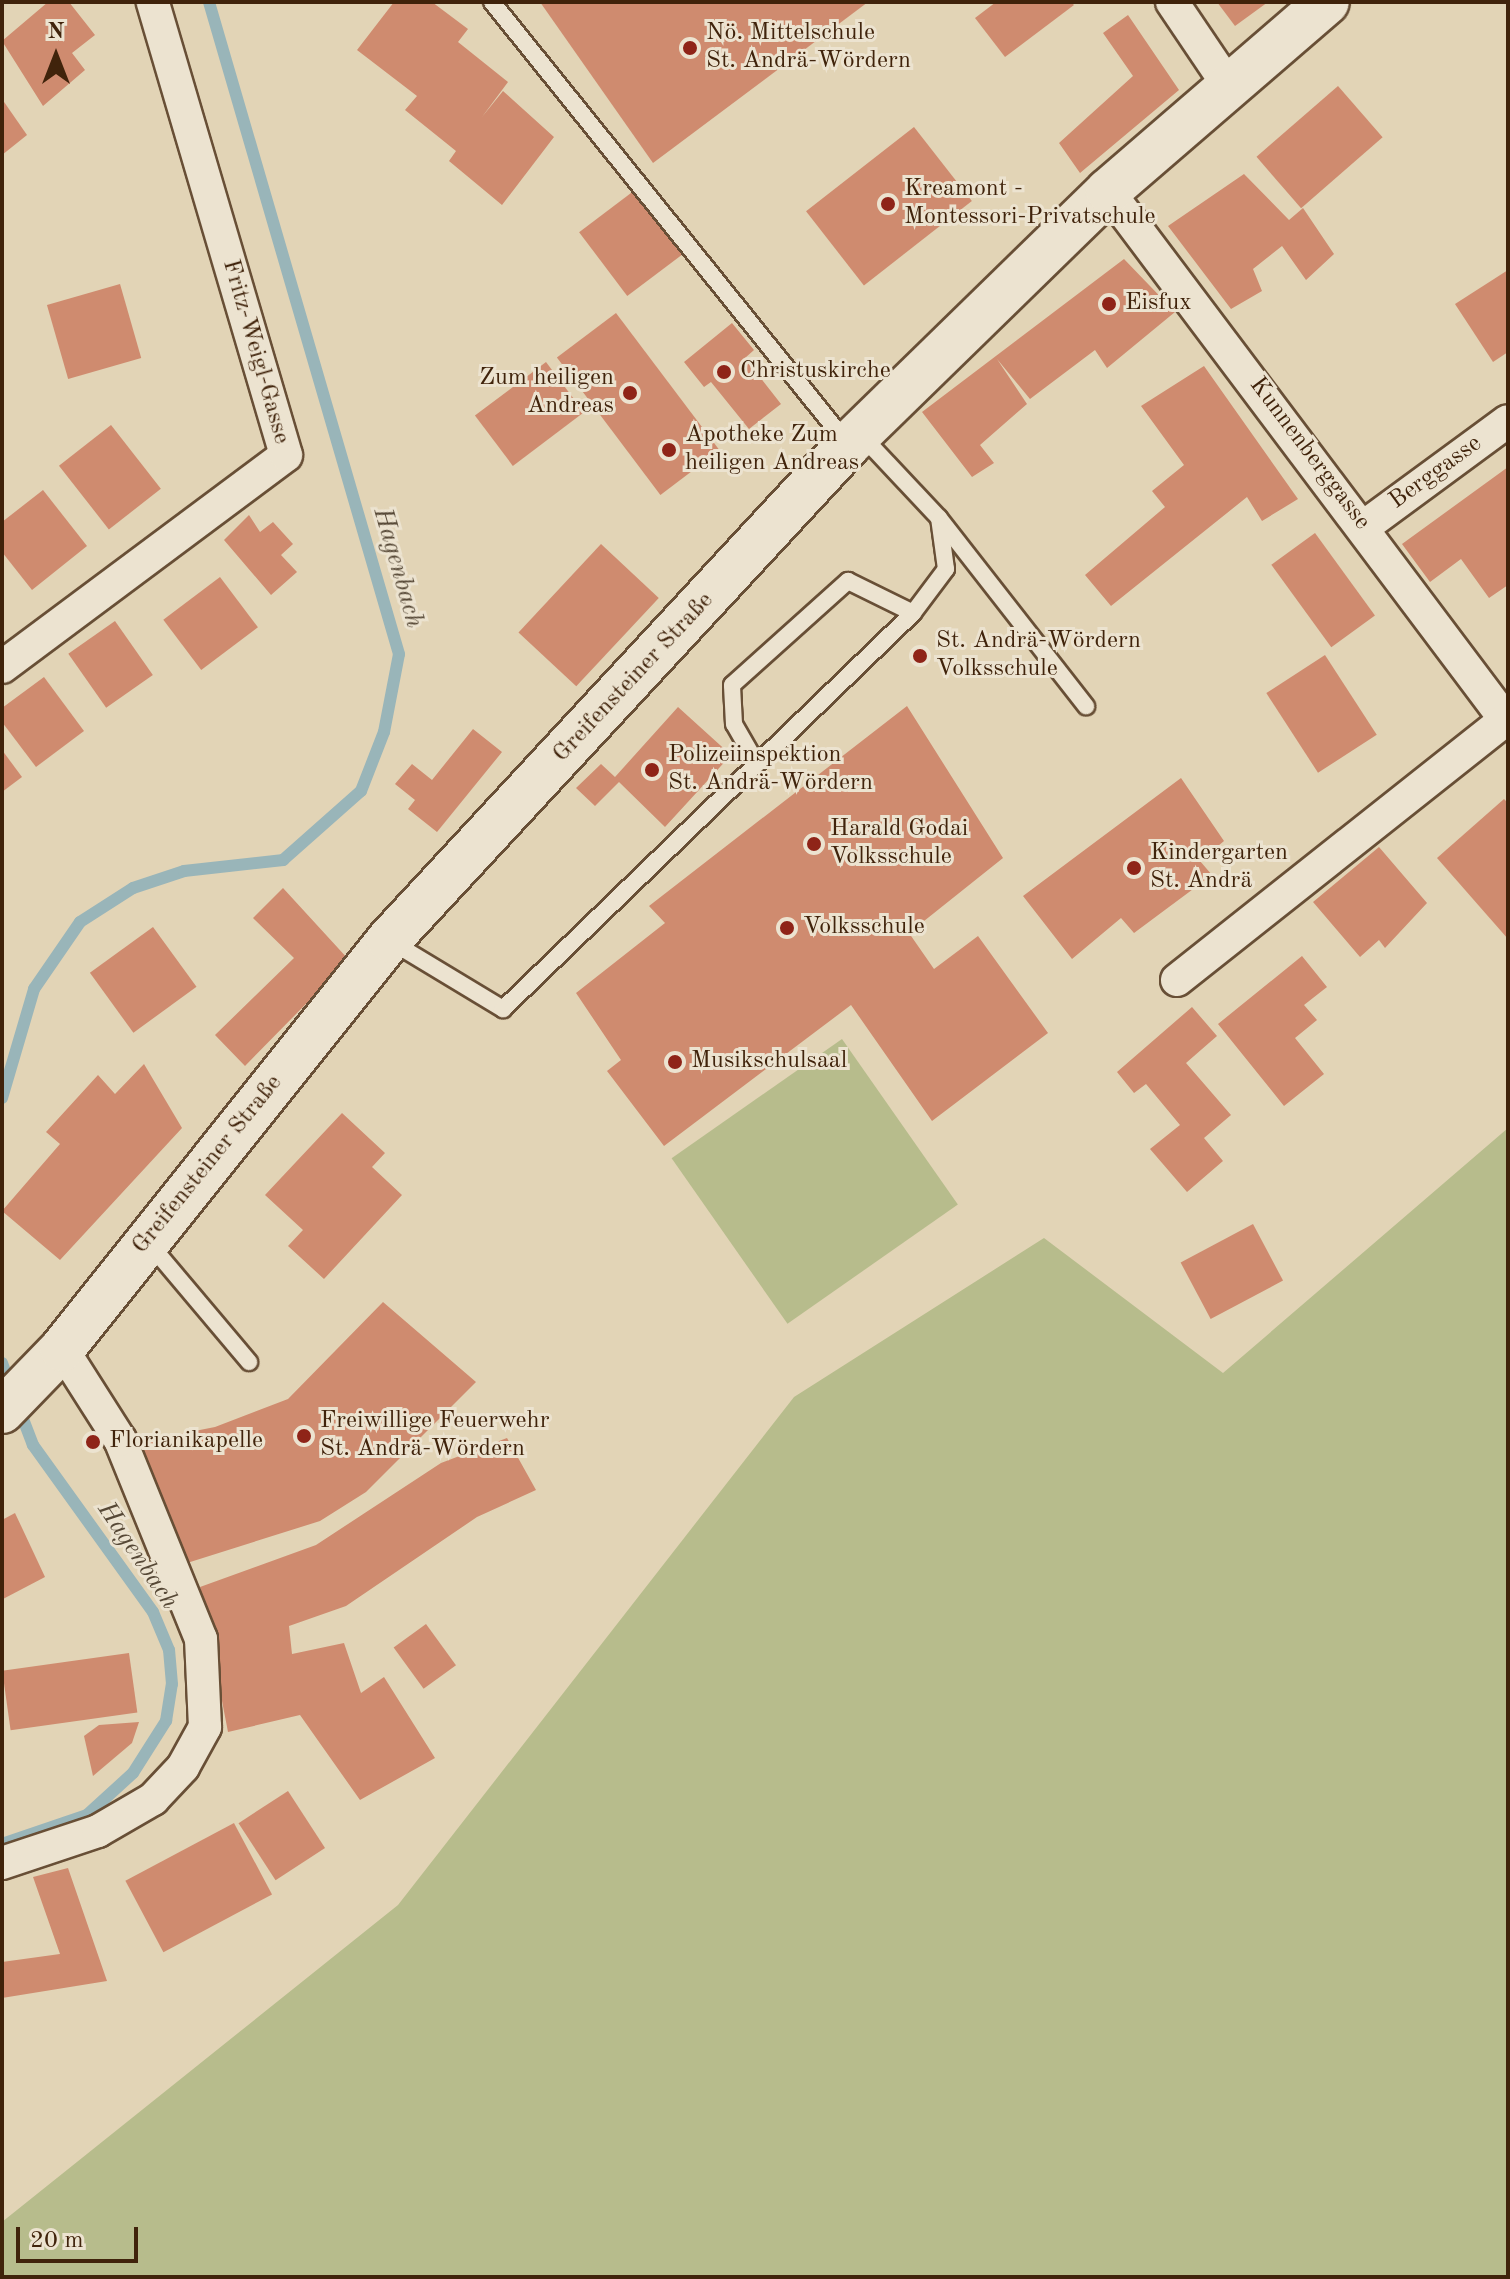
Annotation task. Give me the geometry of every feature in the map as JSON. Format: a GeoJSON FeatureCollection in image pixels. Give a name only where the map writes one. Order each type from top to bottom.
{"type":"FeatureCollection","features":[{"type":"Feature","properties":{"kind":"main road","name":"Greifensteiner Straße"},"geometry":{"type":"LineString","coordinates":[[2,1411],[62,1349],[389,940],[854,439],[1108,191],[1327,2]]}},
{"type":"Feature","properties":{"kind":"street","name":"Fritz-Weigl-Gasse"},"geometry":{"type":"LineString","coordinates":[[2,667],[286,455],[153,2]]}},
{"type":"Feature","properties":{"kind":"street"},"geometry":{"type":"LineString","coordinates":[[1172,2],[1230,88]]}},
{"type":"Feature","properties":{"kind":"street","name":"Kunnenberggasse"},"geometry":{"type":"LineString","coordinates":[[1108,191],[1365,526],[1507,722],[1177,980]]}},
{"type":"Feature","properties":{"kind":"street","name":"Berggasse"},"geometry":{"type":"LineString","coordinates":[[1365,526],[1508,421]]}},
{"type":"Feature","properties":{"kind":"street"},"geometry":{"type":"LineString","coordinates":[[2,1863],[98,1831],[153,1799],[183,1767],[205,1727],[201,1639],[120,1440],[62,1349]]}},
{"type":"Feature","properties":{"kind":"lane"},"geometry":{"type":"LineString","coordinates":[[492,2],[854,439],[939,518],[1086,706]]}},
{"type":"Feature","properties":{"kind":"lane"},"geometry":{"type":"LineString","coordinates":[[389,940],[503,1009],[913,613],[946,569],[939,518]]}},
{"type":"Feature","properties":{"kind":"lane"},"geometry":{"type":"LineString","coordinates":[[757,764],[734,724],[732,685],[848,581],[913,613]]}},
{"type":"Feature","properties":{"kind":"lane"},"geometry":{"type":"LineString","coordinates":[[147,1241],[249,1362]]}},
{"type":"Feature","properties":{"kind":"green space"},"geometry":{"type":"Polygon","coordinates":[[[842,1039],[958,1204],[787,1324],[672,1158],[842,1039]]]}},
{"type":"Feature","properties":{"kind":"green space"},"geometry":{"type":"Polygon","coordinates":[[[1508,1128],[1508,2277],[2,2277],[2,2222],[398,1905],[794,1397],[1044,1238],[1223,1373],[1508,1128]]]}},
{"type":"Feature","properties":{"kind":"building"},"geometry":{"type":"Polygon","coordinates":[[[48,2],[69,2],[95,35],[72,53],[85,70],[43,106],[2,41],[48,2]]]}},
{"type":"Feature","properties":{"kind":"building"},"geometry":{"type":"Polygon","coordinates":[[[394,2],[432,2],[468,29],[458,42],[508,82],[482,117],[503,91],[554,137],[502,205],[449,161],[456,151],[405,110],[417,96],[357,50],[394,2]]]}},
{"type":"Feature","properties":{"kind":"building","name":"Nö. Mittelschule St. Andrä-Wördern"},"geometry":{"type":"Polygon","coordinates":[[[540,2],[868,2],[653,163],[540,2]]]}},
{"type":"Feature","properties":{"kind":"building"},"geometry":{"type":"Polygon","coordinates":[[[996,2],[1071,2],[1074,5],[1005,57],[975,18],[996,2]]]}},
{"type":"Feature","properties":{"kind":"building"},"geometry":{"type":"Polygon","coordinates":[[[1217,2],[1268,2],[1235,26],[1217,2]]]}},
{"type":"Feature","properties":{"kind":"building"},"geometry":{"type":"Polygon","coordinates":[[[1128,15],[1179,90],[1080,173],[1059,143],[1133,76],[1103,33],[1128,15]]]}},
{"type":"Feature","properties":{"kind":"building"},"geometry":{"type":"Polygon","coordinates":[[[1338,86],[1383,137],[1301,208],[1256,157],[1338,86]]]}},
{"type":"Feature","properties":{"kind":"building"},"geometry":{"type":"Polygon","coordinates":[[[2,99],[27,135],[2,155],[2,99]]]}},
{"type":"Feature","properties":{"kind":"building","name":"Kreamont - Montessori-Privatschule"},"geometry":{"type":"Polygon","coordinates":[[[914,127],[972,201],[864,285],[806,211],[914,127]]]}},
{"type":"Feature","properties":{"kind":"building"},"geometry":{"type":"Polygon","coordinates":[[[1244,174],[1289,220],[1303,208],[1334,254],[1306,280],[1282,246],[1253,269],[1262,291],[1231,309],[1168,226],[1244,174]]]}},
{"type":"Feature","properties":{"kind":"building"},"geometry":{"type":"Polygon","coordinates":[[[635,190],[683,254],[627,296],[579,232],[635,190]]]}},
{"type":"Feature","properties":{"kind":"building"},"geometry":{"type":"Polygon","coordinates":[[[1124,259],[1175,312],[1107,368],[1095,350],[1030,399],[997,359],[1027,404],[980,445],[994,463],[972,477],[922,412],[1124,259]]]}},
{"type":"Feature","properties":{"kind":"building"},"geometry":{"type":"Polygon","coordinates":[[[1508,270],[1508,352],[1493,362],[1455,304],[1508,270]]]}},
{"type":"Feature","properties":{"kind":"building"},"geometry":{"type":"Polygon","coordinates":[[[120,284],[141,358],[68,379],[47,305],[120,284]]]}},
{"type":"Feature","properties":{"kind":"building","name":"Zum heiligen Andreas"},"geometry":{"type":"Polygon","coordinates":[[[616,313],[720,450],[660,495],[557,358],[616,313]]]}},
{"type":"Feature","properties":{"kind":"building","name":"Christuskirche"},"geometry":{"type":"Polygon","coordinates":[[[732,323],[754,350],[745,358],[781,404],[749,429],[711,382],[704,387],[684,362],[732,323]]]}},
{"type":"Feature","properties":{"kind":"building"},"geometry":{"type":"Polygon","coordinates":[[[546,362],[584,412],[513,466],[475,416],[546,362]]]}},
{"type":"Feature","properties":{"kind":"building"},"geometry":{"type":"Polygon","coordinates":[[[1204,366],[1298,499],[1262,521],[1247,497],[1111,606],[1085,575],[1165,507],[1152,491],[1184,465],[1141,406],[1204,366]]]}},
{"type":"Feature","properties":{"kind":"building"},"geometry":{"type":"Polygon","coordinates":[[[111,425],[161,489],[109,529],[59,466],[111,425]]]}},
{"type":"Feature","properties":{"kind":"building"},"geometry":{"type":"Polygon","coordinates":[[[1508,467],[1508,585],[1489,598],[1461,559],[1430,582],[1402,544],[1508,467]]]}},
{"type":"Feature","properties":{"kind":"building"},"geometry":{"type":"Polygon","coordinates":[[[43,490],[87,546],[32,590],[2,552],[2,522],[43,490]]]}},
{"type":"Feature","properties":{"kind":"building"},"geometry":{"type":"Polygon","coordinates":[[[249,515],[260,532],[273,522],[293,544],[281,555],[297,572],[271,595],[224,540],[249,515]]]}},
{"type":"Feature","properties":{"kind":"building"},"geometry":{"type":"Polygon","coordinates":[[[1315,533],[1375,616],[1331,647],[1271,565],[1315,533]]]}},
{"type":"Feature","properties":{"kind":"building"},"geometry":{"type":"Polygon","coordinates":[[[601,544],[659,598],[576,686],[518,632],[601,544]]]}},
{"type":"Feature","properties":{"kind":"building"},"geometry":{"type":"Polygon","coordinates":[[[220,577],[258,627],[201,670],[163,620],[220,577]]]}},
{"type":"Feature","properties":{"kind":"building"},"geometry":{"type":"Polygon","coordinates":[[[115,621],[153,675],[106,708],[68,654],[115,621]]]}},
{"type":"Feature","properties":{"kind":"building"},"geometry":{"type":"Polygon","coordinates":[[[1325,655],[1377,735],[1318,773],[1266,693],[1325,655]]]}},
{"type":"Feature","properties":{"kind":"building"},"geometry":{"type":"Polygon","coordinates":[[[44,677],[84,731],[36,767],[2,722],[2,708],[44,677]]]}},
{"type":"Feature","properties":{"kind":"building","name":"Volksschule"},"geometry":{"type":"Polygon","coordinates":[[[907,706],[1003,858],[909,933],[934,969],[978,936],[1048,1033],[932,1121],[851,1005],[664,1146],[607,1071],[621,1060],[576,993],[665,923],[649,906],[907,706]]]}},
{"type":"Feature","properties":{"kind":"building"},"geometry":{"type":"Polygon","coordinates":[[[678,707],[731,755],[665,827],[619,782],[595,806],[576,788],[601,764],[615,777],[678,707]]]}},
{"type":"Feature","properties":{"kind":"building"},"geometry":{"type":"Polygon","coordinates":[[[473,729],[502,752],[437,832],[408,809],[415,800],[395,784],[412,764],[432,780],[473,729]]]}},
{"type":"Feature","properties":{"kind":"building"},"geometry":{"type":"Polygon","coordinates":[[[2,750],[22,777],[2,792],[2,750]]]}},
{"type":"Feature","properties":{"kind":"building","name":"Kindergarten St. Andrä"},"geometry":{"type":"Polygon","coordinates":[[[1181,778],[1224,841],[1200,861],[1212,875],[1134,933],[1121,918],[1072,959],[1023,896],[1181,778]]]}},
{"type":"Feature","properties":{"kind":"building"},"geometry":{"type":"Polygon","coordinates":[[[1504,799],[1508,803],[1508,939],[1437,858],[1504,799]]]}},
{"type":"Feature","properties":{"kind":"building"},"geometry":{"type":"Polygon","coordinates":[[[1379,847],[1427,903],[1385,948],[1379,940],[1360,957],[1313,902],[1379,847]]]}},
{"type":"Feature","properties":{"kind":"building"},"geometry":{"type":"Polygon","coordinates":[[[283,888],[349,960],[245,1066],[215,1035],[294,958],[253,918],[283,888]]]}},
{"type":"Feature","properties":{"kind":"building"},"geometry":{"type":"Polygon","coordinates":[[[153,927],[196,987],[133,1033],[90,973],[153,927]]]}},
{"type":"Feature","properties":{"kind":"building"},"geometry":{"type":"Polygon","coordinates":[[[1302,956],[1327,987],[1304,1005],[1317,1020],[1295,1038],[1324,1074],[1284,1106],[1218,1024],[1302,956]]]}},
{"type":"Feature","properties":{"kind":"building"},"geometry":{"type":"Polygon","coordinates":[[[1192,1007],[1217,1036],[1186,1063],[1231,1115],[1204,1138],[1223,1161],[1187,1192],[1150,1149],[1180,1125],[1146,1084],[1134,1093],[1117,1072],[1192,1007]]]}},
{"type":"Feature","properties":{"kind":"building"},"geometry":{"type":"Polygon","coordinates":[[[144,1064],[182,1128],[60,1260],[2,1211],[60,1144],[46,1132],[98,1075],[115,1094],[144,1064]]]}},
{"type":"Feature","properties":{"kind":"building"},"geometry":{"type":"Polygon","coordinates":[[[342,1113],[385,1153],[372,1167],[402,1195],[324,1279],[288,1246],[303,1230],[265,1195],[342,1113]]]}},
{"type":"Feature","properties":{"kind":"building"},"geometry":{"type":"Polygon","coordinates":[[[1253,1224],[1283,1281],[1211,1319],[1181,1262],[1253,1224]]]}},
{"type":"Feature","properties":{"kind":"building"},"geometry":{"type":"Polygon","coordinates":[[[383,1302],[476,1382],[366,1492],[320,1521],[187,1563],[139,1442],[215,1427],[288,1399],[383,1302]]]}},
{"type":"Feature","properties":{"kind":"building"},"geometry":{"type":"Polygon","coordinates":[[[507,1438],[536,1490],[477,1517],[346,1606],[289,1626],[292,1654],[344,1643],[361,1693],[384,1677],[435,1758],[360,1800],[300,1715],[228,1732],[200,1587],[316,1545],[441,1463],[507,1438]]]}},
{"type":"Feature","properties":{"kind":"building"},"geometry":{"type":"Polygon","coordinates":[[[15,1513],[45,1577],[3,1599],[2,1520],[15,1513]]]}},
{"type":"Feature","properties":{"kind":"building"},"geometry":{"type":"Polygon","coordinates":[[[426,1624],[456,1665],[424,1689],[394,1648],[426,1624]]]}},
{"type":"Feature","properties":{"kind":"building"},"geometry":{"type":"Polygon","coordinates":[[[129,1653],[137,1712],[11,1730],[2,1671],[129,1653]]]}},
{"type":"Feature","properties":{"kind":"building"},"geometry":{"type":"Polygon","coordinates":[[[139,1722],[132,1743],[93,1776],[84,1736],[99,1725],[139,1722]]]}},
{"type":"Feature","properties":{"kind":"building"},"geometry":{"type":"Polygon","coordinates":[[[288,1791],[325,1848],[276,1880],[239,1823],[288,1791]]]}},
{"type":"Feature","properties":{"kind":"building"},"geometry":{"type":"Polygon","coordinates":[[[234,1823],[272,1895],[163,1952],[125,1881],[234,1823]]]}},
{"type":"Feature","properties":{"kind":"building"},"geometry":{"type":"Polygon","coordinates":[[[68,1868],[107,1981],[2,1998],[2,1962],[60,1954],[33,1877],[68,1868]]]}},
{"type":"Feature","properties":{"kind":"waterway","name":"Hagenbach"},"geometry":{"type":"LineString","coordinates":[[2,1098],[34,989],[80,922],[133,888],[184,871],[283,860],[361,791],[384,732],[399,654],[209,2]]}},
{"type":"Feature","properties":{"kind":"waterway","name":"Hagenbach"},"geometry":{"type":"LineString","coordinates":[[2,1363],[12,1390]]}},
{"type":"Feature","properties":{"kind":"waterway","name":"Hagenbach"},"geometry":{"type":"LineString","coordinates":[[2,1844],[87,1815],[133,1773],[166,1721],[172,1684],[169,1650],[153,1612],[33,1445],[19,1408]]}},
{"type":"Feature","properties":{"kind":"place","name":"Nö. Mittelschule St. Andrä-Wördern"},"geometry":{"type":"Point","coordinates":[690,48]}},
{"type":"Feature","properties":{"kind":"place","name":"Kreamont - Montessori-Privatschule"},"geometry":{"type":"Point","coordinates":[888,204]}},
{"type":"Feature","properties":{"kind":"place","name":"Eisfux"},"geometry":{"type":"Point","coordinates":[1109,304]}},
{"type":"Feature","properties":{"kind":"place","name":"Christuskirche"},"geometry":{"type":"Point","coordinates":[724,372]}},
{"type":"Feature","properties":{"kind":"place","name":"Zum heiligen Andreas"},"geometry":{"type":"Point","coordinates":[630,393]}},
{"type":"Feature","properties":{"kind":"place","name":"Apotheke Zum heiligen Andreas"},"geometry":{"type":"Point","coordinates":[669,450]}},
{"type":"Feature","properties":{"kind":"place","name":"St. Andrä-Wördern Volksschule"},"geometry":{"type":"Point","coordinates":[920,656]}},
{"type":"Feature","properties":{"kind":"place","name":"Polizeiinspektion St. Andrä-Wördern"},"geometry":{"type":"Point","coordinates":[652,770]}},
{"type":"Feature","properties":{"kind":"place","name":"Harald Godai Volksschule"},"geometry":{"type":"Point","coordinates":[814,844]}},
{"type":"Feature","properties":{"kind":"place","name":"Kindergarten St. Andrä"},"geometry":{"type":"Point","coordinates":[1134,868]}},
{"type":"Feature","properties":{"kind":"place","name":"Volksschule"},"geometry":{"type":"Point","coordinates":[787,928]}},
{"type":"Feature","properties":{"kind":"place","name":"Musikschulsaal"},"geometry":{"type":"Point","coordinates":[675,1062]}},
{"type":"Feature","properties":{"kind":"place","name":"Freiwillige Feuerwehr St. Andrä-Wördern"},"geometry":{"type":"Point","coordinates":[304,1436]}},
{"type":"Feature","properties":{"kind":"place","name":"Florianikapelle"},"geometry":{"type":"Point","coordinates":[93,1442]}}]}
